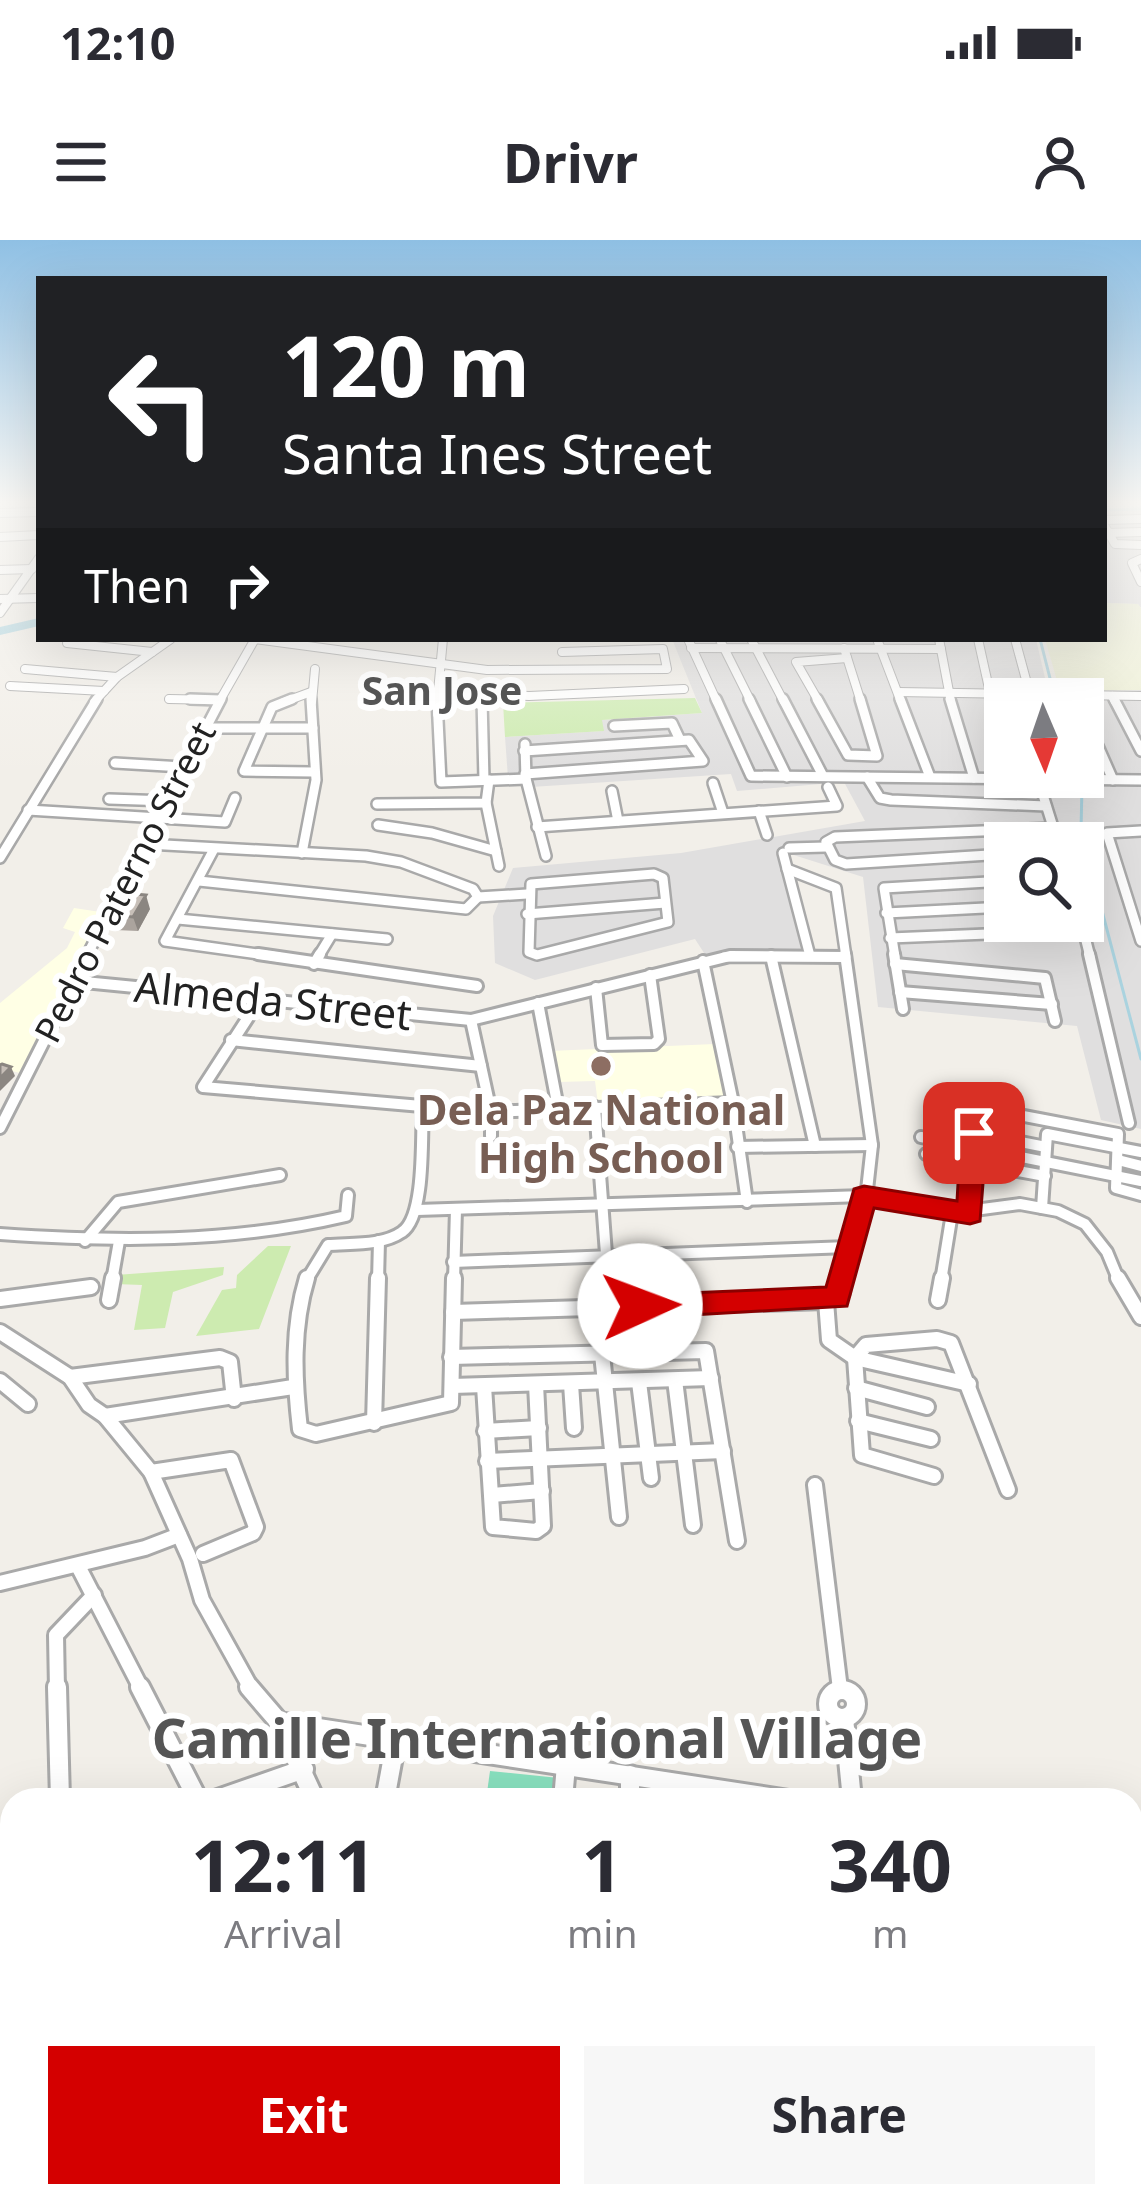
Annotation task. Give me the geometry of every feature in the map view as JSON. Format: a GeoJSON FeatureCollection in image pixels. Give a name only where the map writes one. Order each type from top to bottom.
{"type":"FeatureCollection","features":[{"type":"Feature","properties":{"kind":"street"},"geometry":{"type":"LineString","coordinates":[[0,613],[17,592]]}},
{"type":"Feature","properties":{"kind":"street"},"geometry":{"type":"LineString","coordinates":[[0,599],[36,598]]}},
{"type":"Feature","properties":{"kind":"street"},"geometry":{"type":"LineString","coordinates":[[0,858],[104,691],[167,642]]}},
{"type":"Feature","properties":{"kind":"street","name":"Pedro Paterno Street"},"geometry":{"type":"LineString","coordinates":[[0,1128],[3,1114],[161,818],[183,766],[253,642]]}},
{"type":"Feature","properties":{"kind":"street"},"geometry":{"type":"LineString","coordinates":[[277,642],[442,664],[566,673],[667,666],[663,650],[562,652]]}},
{"type":"Feature","properties":{"kind":"street"},"geometry":{"type":"LineString","coordinates":[[443,642],[436,678],[441,782],[486,780],[526,776],[702,763],[692,740],[525,747],[526,776],[546,856]]}},
{"type":"Feature","properties":{"kind":"street"},"geometry":{"type":"LineString","coordinates":[[562,642],[567,691]]}},
{"type":"Feature","properties":{"kind":"street"},"geometry":{"type":"LineString","coordinates":[[721,642],[788,777]]}},
{"type":"Feature","properties":{"kind":"street"},"geometry":{"type":"LineString","coordinates":[[537,827],[837,806],[752,642]]}},
{"type":"Feature","properties":{"kind":"street"},"geometry":{"type":"LineString","coordinates":[[845,653],[752,642],[689,644],[748,775],[826,782],[867,777],[984,778]]}},
{"type":"Feature","properties":{"kind":"street"},"geometry":{"type":"LineString","coordinates":[[979,642],[985,678]]}},
{"type":"Feature","properties":{"kind":"street"},"geometry":{"type":"LineString","coordinates":[[1016,642],[1025,678]]}},
{"type":"Feature","properties":{"kind":"street"},"geometry":{"type":"LineString","coordinates":[[67,643],[152,652]]}},
{"type":"Feature","properties":{"kind":"street"},"geometry":{"type":"LineString","coordinates":[[845,653],[878,756],[848,755],[796,662],[879,643],[940,644],[948,693],[974,778]]}},
{"type":"Feature","properties":{"kind":"street"},"geometry":{"type":"LineString","coordinates":[[879,643],[930,777]]}},
{"type":"Feature","properties":{"kind":"street"},"geometry":{"type":"LineString","coordinates":[[26,669],[117,677]]}},
{"type":"Feature","properties":{"kind":"street"},"geometry":{"type":"LineString","coordinates":[[302,853],[316,780],[311,692],[315,670]]}},
{"type":"Feature","properties":{"kind":"street"},"geometry":{"type":"LineString","coordinates":[[10,686],[104,691]]}},
{"type":"Feature","properties":{"kind":"street"},"geometry":{"type":"LineString","coordinates":[[436,692],[482,698],[684,689]]}},
{"type":"Feature","properties":{"kind":"street"},"geometry":{"type":"LineString","coordinates":[[311,692],[272,707],[244,771],[313,772]]}},
{"type":"Feature","properties":{"kind":"street"},"geometry":{"type":"LineString","coordinates":[[898,692],[984,694]]}},
{"type":"Feature","properties":{"kind":"street"},"geometry":{"type":"LineString","coordinates":[[1104,696],[1141,696]]}},
{"type":"Feature","properties":{"kind":"street"},"geometry":{"type":"LineString","coordinates":[[1112,696],[1141,752]]}},
{"type":"Feature","properties":{"kind":"street"},"geometry":{"type":"LineString","coordinates":[[482,698],[486,803],[499,866]]}},
{"type":"Feature","properties":{"kind":"street"},"geometry":{"type":"LineString","coordinates":[[170,699],[219,700]]}},
{"type":"Feature","properties":{"kind":"street"},"geometry":{"type":"LineString","coordinates":[[614,726],[672,723],[680,740]]}},
{"type":"Feature","properties":{"kind":"street"},"geometry":{"type":"LineString","coordinates":[[203,728],[313,728]]}},
{"type":"Feature","properties":{"kind":"street"},"geometry":{"type":"LineString","coordinates":[[1104,760],[1113,780]]}},
{"type":"Feature","properties":{"kind":"street"},"geometry":{"type":"LineString","coordinates":[[115,763],[183,766]]}},
{"type":"Feature","properties":{"kind":"street"},"geometry":{"type":"LineString","coordinates":[[867,777],[880,798],[891,800],[1046,806]]}},
{"type":"Feature","properties":{"kind":"street"},"geometry":{"type":"LineString","coordinates":[[1104,780],[1141,780]]}},
{"type":"Feature","properties":{"kind":"street"},"geometry":{"type":"LineString","coordinates":[[713,783],[723,813]]}},
{"type":"Feature","properties":{"kind":"street"},"geometry":{"type":"LineString","coordinates":[[611,791],[618,821]]}},
{"type":"Feature","properties":{"kind":"street"},"geometry":{"type":"LineString","coordinates":[[28,810],[225,822],[235,798]]}},
{"type":"Feature","properties":{"kind":"street"},"geometry":{"type":"LineString","coordinates":[[1044,798],[1051,822]]}},
{"type":"Feature","properties":{"kind":"street"},"geometry":{"type":"LineString","coordinates":[[110,800],[169,802]]}},
{"type":"Feature","properties":{"kind":"street"},"geometry":{"type":"LineString","coordinates":[[442,803],[443,822]]}},
{"type":"Feature","properties":{"kind":"street"},"geometry":{"type":"LineString","coordinates":[[377,804],[486,803]]}},
{"type":"Feature","properties":{"kind":"street"},"geometry":{"type":"LineString","coordinates":[[759,811],[767,835]]}},
{"type":"Feature","properties":{"kind":"street"},"geometry":{"type":"LineString","coordinates":[[378,825],[432,833],[496,851]]}},
{"type":"Feature","properties":{"kind":"street"},"geometry":{"type":"LineString","coordinates":[[809,956],[786,850],[826,847],[836,837],[984,831]]}},
{"type":"Feature","properties":{"kind":"street"},"geometry":{"type":"LineString","coordinates":[[1141,831],[1107,833],[1136,909],[1141,941]]}},
{"type":"Feature","properties":{"kind":"street"},"geometry":{"type":"LineString","coordinates":[[146,844],[401,862],[473,889],[478,897]]}},
{"type":"Feature","properties":{"kind":"street"},"geometry":{"type":"LineString","coordinates":[[826,847],[835,860],[846,864],[984,855]]}},
{"type":"Feature","properties":{"kind":"street"},"geometry":{"type":"LineString","coordinates":[[214,849],[166,936],[170,944],[477,986]]}},
{"type":"Feature","properties":{"kind":"street"},"geometry":{"type":"LineString","coordinates":[[453,1312],[826,1301],[842,1292],[872,1145],[836,888],[788,869]]}},
{"type":"Feature","properties":{"kind":"street"},"geometry":{"type":"LineString","coordinates":[[654,874],[663,878],[668,922],[537,955],[530,952],[527,894],[537,883],[654,874]]}},
{"type":"Feature","properties":{"kind":"street"},"geometry":{"type":"LineString","coordinates":[[199,881],[466,909],[478,897],[527,894]]}},
{"type":"Feature","properties":{"kind":"street"},"geometry":{"type":"LineString","coordinates":[[903,1009],[884,888],[984,882]]}},
{"type":"Feature","properties":{"kind":"street"},"geometry":{"type":"LineString","coordinates":[[527,914],[665,904]]}},
{"type":"Feature","properties":{"kind":"street"},"geometry":{"type":"LineString","coordinates":[[886,913],[984,908]]}},
{"type":"Feature","properties":{"kind":"street"},"geometry":{"type":"LineString","coordinates":[[178,919],[387,939]]}},
{"type":"Feature","properties":{"kind":"street"},"geometry":{"type":"LineString","coordinates":[[314,964],[332,934]]}},
{"type":"Feature","properties":{"kind":"street"},"geometry":{"type":"LineString","coordinates":[[890,938],[984,934]]}},
{"type":"Feature","properties":{"kind":"street"},"geometry":{"type":"LineString","coordinates":[[1086,942],[1129,1123]]}},
{"type":"Feature","properties":{"kind":"street"},"geometry":{"type":"LineString","coordinates":[[770,956],[815,1146]]}},
{"type":"Feature","properties":{"kind":"street","name":"Almeda Street"},"geometry":{"type":"LineString","coordinates":[[74,981],[471,1020],[703,961],[844,957]]}},
{"type":"Feature","properties":{"kind":"street"},"geometry":{"type":"LineString","coordinates":[[703,961],[733,1103],[747,1202]]}},
{"type":"Feature","properties":{"kind":"street"},"geometry":{"type":"LineString","coordinates":[[895,964],[1045,978],[1055,1021]]}},
{"type":"Feature","properties":{"kind":"street"},"geometry":{"type":"LineString","coordinates":[[596,988],[602,1045],[654,1044],[659,1040],[650,974]]}},
{"type":"Feature","properties":{"kind":"street"},"geometry":{"type":"LineString","coordinates":[[900,992],[1052,1004]]}},
{"type":"Feature","properties":{"kind":"street"},"geometry":{"type":"LineString","coordinates":[[260,999],[203,1087],[491,1112],[733,1103]]}},
{"type":"Feature","properties":{"kind":"street"},"geometry":{"type":"LineString","coordinates":[[538,1003],[558,1108]]}},
{"type":"Feature","properties":{"kind":"street"},"geometry":{"type":"LineString","coordinates":[[471,1020],[491,1112],[491,1136]]}},
{"type":"Feature","properties":{"kind":"street"},"geometry":{"type":"LineString","coordinates":[[231,1040],[481,1066]]}},
{"type":"Feature","properties":{"kind":"street"},"geometry":{"type":"LineString","coordinates":[[1121,1085],[1141,1087]]}},
{"type":"Feature","properties":{"kind":"street"},"geometry":{"type":"LineString","coordinates":[[423,1106],[417,1210],[405,1232],[321,1249],[293,1341],[293,1387],[300,1429],[307,1433],[448,1407],[456,1209]]}},
{"type":"Feature","properties":{"kind":"street"},"geometry":{"type":"LineString","coordinates":[[595,1107],[606,1254]]}},
{"type":"Feature","properties":{"kind":"street"},"geometry":{"type":"LineString","coordinates":[[970,1214],[977,1107],[1118,1134],[1118,1190],[1141,1195]]}},
{"type":"Feature","properties":{"kind":"street"},"geometry":{"type":"LineString","coordinates":[[974,1133],[1045,1162]]}},
{"type":"Feature","properties":{"kind":"street"},"geometry":{"type":"LineString","coordinates":[[1042,1208],[1049,1134],[1118,1154],[1141,1166]]}},
{"type":"Feature","properties":{"kind":"street"},"geometry":{"type":"LineString","coordinates":[[921,1137],[1141,1181]]}},
{"type":"Feature","properties":{"kind":"street"},"geometry":{"type":"LineString","coordinates":[[737,1147],[872,1145]]}},
{"type":"Feature","properties":{"kind":"street"},"geometry":{"type":"LineString","coordinates":[[1118,1154],[1141,1152]]}},
{"type":"Feature","properties":{"kind":"street"},"geometry":{"type":"LineString","coordinates":[[926,1154],[972,1163],[1045,1162]]}},
{"type":"Feature","properties":{"kind":"street"},"geometry":{"type":"LineString","coordinates":[[86,1241],[118,1202],[280,1174]]}},
{"type":"Feature","properties":{"kind":"street"},"geometry":{"type":"LineString","coordinates":[[0,1234],[86,1241],[305,1226],[346,1216],[348,1195]]}},
{"type":"Feature","properties":{"kind":"street"},"geometry":{"type":"LineString","coordinates":[[417,1210],[603,1208],[864,1196],[952,1214],[1020,1204],[1085,1224],[1107,1252],[1128,1302],[1141,1317]]}},
{"type":"Feature","properties":{"kind":"street"},"geometry":{"type":"LineString","coordinates":[[938,1300],[952,1214]]}},
{"type":"Feature","properties":{"kind":"street"},"geometry":{"type":"LineString","coordinates":[[109,1300],[119,1240]]}},
{"type":"Feature","properties":{"kind":"street"},"geometry":{"type":"LineString","coordinates":[[374,1423],[379,1240]]}},
{"type":"Feature","properties":{"kind":"street"},"geometry":{"type":"LineString","coordinates":[[452,1262],[848,1247]]}},
{"type":"Feature","properties":{"kind":"street"},"geometry":{"type":"LineString","coordinates":[[0,1299],[92,1287]]}},
{"type":"Feature","properties":{"kind":"street"},"geometry":{"type":"LineString","coordinates":[[826,1301],[829,1340],[855,1358],[969,1384]]}},
{"type":"Feature","properties":{"kind":"street"},"geometry":{"type":"LineString","coordinates":[[0,1332],[70,1377],[89,1405],[105,1416],[151,1472],[214,1622],[248,1685],[279,1722],[311,1788]]}},
{"type":"Feature","properties":{"kind":"street"},"geometry":{"type":"LineString","coordinates":[[934,1476],[862,1455],[855,1358],[866,1345],[951,1343],[1008,1490]]}},
{"type":"Feature","properties":{"kind":"street"},"geometry":{"type":"LineString","coordinates":[[451,1358],[706,1351],[737,1540]]}},
{"type":"Feature","properties":{"kind":"street"},"geometry":{"type":"LineString","coordinates":[[602,1354],[619,1517]]}},
{"type":"Feature","properties":{"kind":"street"},"geometry":{"type":"LineString","coordinates":[[70,1377],[220,1358],[230,1363],[234,1400]]}},
{"type":"Feature","properties":{"kind":"street"},"geometry":{"type":"LineString","coordinates":[[452,1386],[711,1378]]}},
{"type":"Feature","properties":{"kind":"street"},"geometry":{"type":"LineString","coordinates":[[675,1380],[693,1525]]}},
{"type":"Feature","properties":{"kind":"street"},"geometry":{"type":"LineString","coordinates":[[0,1381],[28,1404]]}},
{"type":"Feature","properties":{"kind":"street"},"geometry":{"type":"LineString","coordinates":[[638,1382],[651,1478]]}},
{"type":"Feature","properties":{"kind":"street"},"geometry":{"type":"LineString","coordinates":[[484,1386],[495,1530],[536,1531],[543,1526],[536,1384]]}},
{"type":"Feature","properties":{"kind":"street"},"geometry":{"type":"LineString","coordinates":[[571,1384],[574,1428]]}},
{"type":"Feature","properties":{"kind":"street"},"geometry":{"type":"LineString","coordinates":[[105,1416],[234,1400],[293,1387]]}},
{"type":"Feature","properties":{"kind":"street"},"geometry":{"type":"LineString","coordinates":[[856,1388],[928,1407]]}},
{"type":"Feature","properties":{"kind":"street"},"geometry":{"type":"LineString","coordinates":[[858,1421],[931,1439]]}},
{"type":"Feature","properties":{"kind":"street"},"geometry":{"type":"LineString","coordinates":[[485,1431],[538,1429]]}},
{"type":"Feature","properties":{"kind":"street"},"geometry":{"type":"LineString","coordinates":[[487,1461],[723,1451]]}},
{"type":"Feature","properties":{"kind":"street"},"geometry":{"type":"LineString","coordinates":[[151,1472],[231,1460],[256,1527],[253,1533],[203,1554]]}},
{"type":"Feature","properties":{"kind":"street"},"geometry":{"type":"LineString","coordinates":[[815,1485],[840,1690],[856,1704],[844,1718],[851,1788]]}},
{"type":"Feature","properties":{"kind":"street"},"geometry":{"type":"LineString","coordinates":[[492,1495],[542,1491]]}},
{"type":"Feature","properties":{"kind":"street"},"geometry":{"type":"LineString","coordinates":[[0,1583],[78,1566],[179,1535]]}},
{"type":"Feature","properties":{"kind":"street"},"geometry":{"type":"LineString","coordinates":[[78,1566],[193,1788]]}},
{"type":"Feature","properties":{"kind":"street"},"geometry":{"type":"LineString","coordinates":[[60,1788],[56,1635],[94,1594]]}},
{"type":"Feature","properties":{"kind":"street"},"geometry":{"type":"LineString","coordinates":[[279,1722],[630,1775],[683,1788]]}},
{"type":"Feature","properties":{"kind":"street"},"geometry":{"type":"LineString","coordinates":[[387,1788],[397,1740]]}},
{"type":"Feature","properties":{"kind":"street"},"geometry":{"type":"LineString","coordinates":[[564,1788],[566,1766]]}},
{"type":"Feature","properties":{"kind":"street"},"geometry":{"type":"LineString","coordinates":[[249,1788],[304,1769]]}},
{"type":"Feature","properties":{"kind":"street"},"geometry":{"type":"LineString","coordinates":[[630,1775],[630,1788]]}},
{"type":"Feature","properties":{"kind":"shaded area"},"geometry":{"type":"Polygon","coordinates":[[[1107,592],[1141,592],[1141,608],[1107,603],[1107,592]]]}},
{"type":"Feature","properties":{"kind":"shaded area"},"geometry":{"type":"Polygon","coordinates":[[[1107,603],[1138,604],[1141,690],[1104,690],[1104,678],[1056,678],[1046,642],[1107,642],[1107,603]]]}},
{"type":"Feature","properties":{"kind":"shaded area"},"geometry":{"type":"Polygon","coordinates":[[[673,642],[1037,642],[1045,678],[984,678],[984,798],[1104,798],[1104,690],[1141,690],[1141,1129],[1101,1120],[1077,1026],[878,1007],[863,877],[778,850],[804,953],[740,951],[706,956],[695,939],[535,980],[495,963],[493,916],[513,868],[681,853],[865,821],[844,782],[737,791],[731,774],[531,787],[508,778],[505,737],[603,731],[601,720],[702,713],[673,642]]]}},
{"type":"Feature","properties":{"kind":"shaded area"},"geometry":{"type":"Polygon","coordinates":[[[74,908],[107,913],[20,1073],[0,1068],[0,1003],[67,948],[75,932],[63,928],[74,908]]]}},
{"type":"Feature","properties":{"kind":"shaded area"},"geometry":{"type":"Polygon","coordinates":[[[715,1044],[725,1101],[598,1104],[595,1081],[558,1082],[549,1051],[715,1044]]]}},
{"type":"Feature","properties":{"kind":"green space"},"geometry":{"type":"Polygon","coordinates":[[[695,698],[702,713],[602,720],[604,731],[505,737],[503,703],[695,698]]]}},
{"type":"Feature","properties":{"kind":"green space"},"geometry":{"type":"Polygon","coordinates":[[[268,1246],[291,1246],[259,1329],[196,1336],[222,1290],[236,1288],[237,1275],[268,1246]]]}},
{"type":"Feature","properties":{"kind":"green space"},"geometry":{"type":"Polygon","coordinates":[[[224,1267],[223,1275],[173,1292],[165,1328],[134,1330],[142,1285],[115,1284],[116,1275],[224,1267]]]}},
{"type":"Feature","properties":{"kind":"green space"},"geometry":{"type":"Polygon","coordinates":[[[490,1771],[559,1778],[558,1788],[488,1788],[490,1771]]]}},
{"type":"Feature","properties":{"kind":"building"},"geometry":{"type":"Polygon","coordinates":[[[124,893],[146,895],[133,917],[110,915],[124,893]]]}},
{"type":"Feature","properties":{"kind":"waterway"},"geometry":{"type":"LineString","coordinates":[[0,631],[36,623]]}},
{"type":"Feature","properties":{"kind":"waterway"},"geometry":{"type":"LineString","coordinates":[[1041,642],[1050,678]]}},
{"type":"Feature","properties":{"kind":"waterway"},"geometry":{"type":"LineString","coordinates":[[1082,798],[1081,831],[1141,1059]]}},
{"type":"Feature","properties":{"kind":"place","name":"Dela Paz National High School"},"geometry":{"type":"Point","coordinates":[601,1066]}},
{"type":"Feature","properties":{"kind":"district","name":"San Jose"},"geometry":{"type":"Point","coordinates":[442,691]}},
{"type":"Feature","properties":{"kind":"district","name":"Camille International Village"},"geometry":{"type":"Point","coordinates":[537,1739]}},
{"type":"Feature","properties":{"kind":"route"},"geometry":{"type":"LineString","coordinates":[[640,1306],[837,1298],[864,1196],[970,1214],[974,1133]]}}]}
